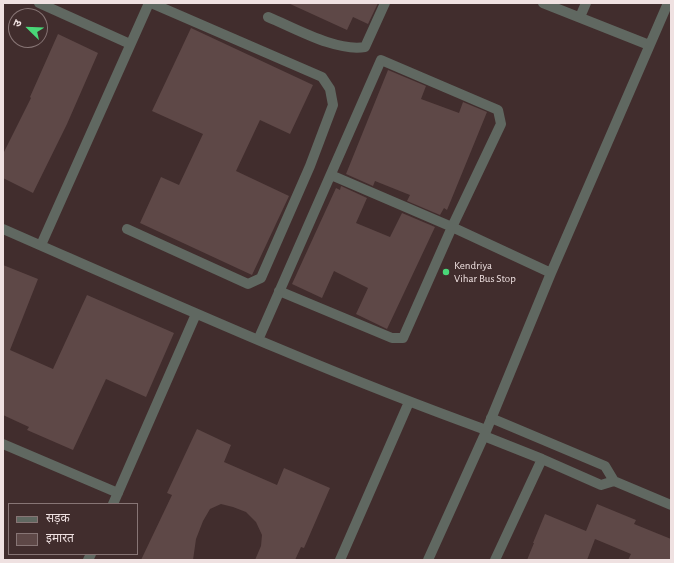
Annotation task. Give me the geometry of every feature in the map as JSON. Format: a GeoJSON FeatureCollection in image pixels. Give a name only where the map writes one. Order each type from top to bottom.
{"type":"FeatureCollection","features":[{"type":"Feature","properties":{"kind":"street"},"geometry":{"type":"LineString","coordinates":[[39,3],[130,44]]}},
{"type":"Feature","properties":{"kind":"street"},"geometry":{"type":"LineString","coordinates":[[40,245],[130,44],[150,3],[322,77],[330,89],[334,106],[310,166],[261,278],[248,284],[127,229]]}},
{"type":"Feature","properties":{"kind":"street"},"geometry":{"type":"LineString","coordinates":[[268,17],[329,43],[357,48],[365,47],[385,3]]}},
{"type":"Feature","properties":{"kind":"street"},"geometry":{"type":"LineString","coordinates":[[543,3],[649,45]]}},
{"type":"Feature","properties":{"kind":"street"},"geometry":{"type":"LineString","coordinates":[[580,17],[586,3]]}},
{"type":"Feature","properties":{"kind":"street"},"geometry":{"type":"LineString","coordinates":[[428,560],[485,433],[668,3]]}},
{"type":"Feature","properties":{"kind":"street"},"geometry":{"type":"LineString","coordinates":[[258,340],[279,291],[330,175],[382,60],[498,110],[501,124],[452,227],[403,338],[392,338],[279,291]]}},
{"type":"Feature","properties":{"kind":"street"},"geometry":{"type":"LineString","coordinates":[[330,175],[452,227],[552,273]]}},
{"type":"Feature","properties":{"kind":"street"},"geometry":{"type":"LineString","coordinates":[[3,229],[196,314],[485,433],[602,485],[614,481]]}},
{"type":"Feature","properties":{"kind":"street"},"geometry":{"type":"LineString","coordinates":[[113,503],[196,314]]}},
{"type":"Feature","properties":{"kind":"street"},"geometry":{"type":"LineString","coordinates":[[340,560],[410,402]]}},
{"type":"Feature","properties":{"kind":"street"},"geometry":{"type":"LineString","coordinates":[[491,418],[606,466],[614,481],[671,505]]}},
{"type":"Feature","properties":{"kind":"street"},"geometry":{"type":"LineString","coordinates":[[3,444],[118,493]]}},
{"type":"Feature","properties":{"kind":"street"},"geometry":{"type":"LineString","coordinates":[[495,560],[542,459]]}},
{"type":"Feature","properties":{"kind":"building"},"geometry":{"type":"Polygon","coordinates":[[[288,3],[378,3],[368,24],[353,17],[347,30],[288,3]]]}},
{"type":"Feature","properties":{"kind":"building"},"geometry":{"type":"Polygon","coordinates":[[[191,28],[313,85],[290,134],[260,120],[236,171],[289,196],[252,275],[140,223],[161,177],[179,185],[203,134],[152,111],[191,28]]]}},
{"type":"Feature","properties":{"kind":"building"},"geometry":{"type":"Polygon","coordinates":[[[58,34],[98,53],[67,124],[33,193],[3,178],[3,154],[31,98],[30,97],[58,34]]]}},
{"type":"Feature","properties":{"kind":"building"},"geometry":{"type":"Polygon","coordinates":[[[388,70],[426,86],[421,99],[459,113],[463,102],[487,112],[447,210],[444,208],[440,215],[407,201],[410,195],[375,181],[373,186],[346,174],[388,70]]]}},
{"type":"Feature","properties":{"kind":"building"},"geometry":{"type":"Polygon","coordinates":[[[341,186],[367,198],[356,223],[390,237],[402,213],[435,227],[387,329],[356,314],[368,288],[334,271],[322,298],[292,284],[336,188],[340,190],[341,186]]]}},
{"type":"Feature","properties":{"kind":"building"},"geometry":{"type":"Polygon","coordinates":[[[3,265],[38,279],[10,350],[53,369],[87,295],[174,333],[146,397],[106,379],[73,450],[27,430],[29,427],[3,415],[3,265]]]}},
{"type":"Feature","properties":{"kind":"building"},"geometry":{"type":"Polygon","coordinates":[[[197,429],[231,445],[224,462],[277,485],[284,468],[330,488],[304,548],[301,547],[295,560],[255,560],[261,546],[262,535],[256,522],[246,512],[221,504],[210,509],[203,521],[196,539],[193,560],[141,560],[172,495],[167,493],[197,429]]]}},
{"type":"Feature","properties":{"kind":"building"},"geometry":{"type":"Polygon","coordinates":[[[597,504],[636,520],[634,524],[671,539],[671,560],[628,560],[631,554],[595,539],[587,560],[527,560],[545,514],[586,531],[597,504]]]}},
{"type":"Feature","properties":{"kind":"place","name":"Kendriya Vihar Bus Stop"},"geometry":{"type":"Point","coordinates":[446,272]}}]}
